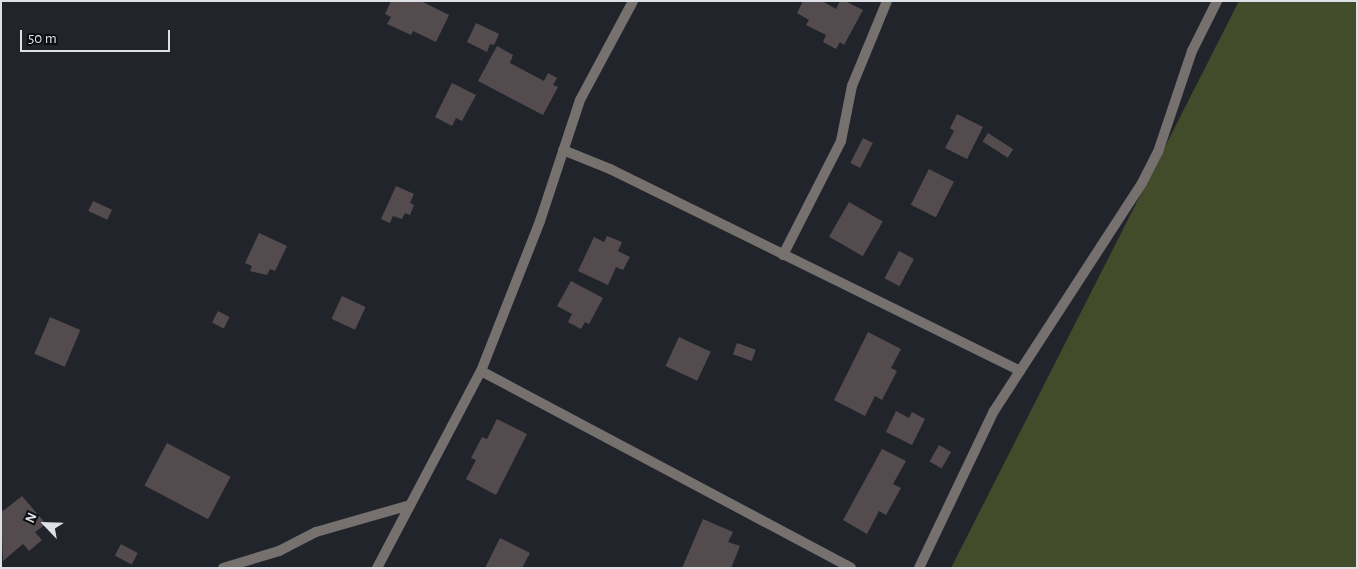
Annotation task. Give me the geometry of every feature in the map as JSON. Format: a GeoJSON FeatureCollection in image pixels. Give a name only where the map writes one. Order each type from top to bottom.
{"type":"FeatureCollection","features":[{"type":"Feature","properties":{"kind":"street"},"geometry":{"type":"LineString","coordinates":[[377,568],[481,371],[540,221],[580,100],[633,1]]}},
{"type":"Feature","properties":{"kind":"street"},"geometry":{"type":"LineString","coordinates":[[783,255],[841,141],[852,86],[887,1]]}},
{"type":"Feature","properties":{"kind":"street"},"geometry":{"type":"LineString","coordinates":[[919,568],[974,448],[1020,371],[1142,183],[1158,152],[1192,51],[1217,1]]}},
{"type":"Feature","properties":{"kind":"street"},"geometry":{"type":"LineString","coordinates":[[563,150],[610,170],[1020,371]]}},
{"type":"Feature","properties":{"kind":"street"},"geometry":{"type":"LineString","coordinates":[[481,371],[851,568]]}},
{"type":"Feature","properties":{"kind":"street"},"geometry":{"type":"LineString","coordinates":[[223,568],[279,551],[316,532],[410,505]]}},
{"type":"Feature","properties":{"kind":"green space"},"geometry":{"type":"Polygon","coordinates":[[[1239,1],[1357,1],[1357,568],[951,568],[1239,1]]]}},
{"type":"Feature","properties":{"kind":"building"},"geometry":{"type":"Polygon","coordinates":[[[391,1],[421,1],[449,15],[436,42],[413,31],[411,35],[387,24],[391,17],[385,14],[391,1]]]}},
{"type":"Feature","properties":{"kind":"building"},"geometry":{"type":"Polygon","coordinates":[[[803,1],[822,1],[836,9],[840,1],[845,1],[863,10],[844,45],[840,42],[836,49],[823,42],[826,35],[806,25],[809,20],[797,13],[803,1]]]}},
{"type":"Feature","properties":{"kind":"building"},"geometry":{"type":"Polygon","coordinates":[[[476,23],[499,34],[494,45],[490,44],[487,52],[467,42],[476,23]]]}},
{"type":"Feature","properties":{"kind":"building"},"geometry":{"type":"Polygon","coordinates":[[[497,46],[513,55],[510,63],[544,81],[548,73],[557,78],[553,85],[558,87],[543,115],[478,81],[497,46]]]}},
{"type":"Feature","properties":{"kind":"building"},"geometry":{"type":"Polygon","coordinates":[[[452,83],[476,95],[462,121],[456,118],[452,126],[435,117],[452,83]]]}},
{"type":"Feature","properties":{"kind":"building"},"geometry":{"type":"Polygon","coordinates":[[[957,114],[983,127],[967,159],[945,148],[954,131],[950,128],[957,114]]]}},
{"type":"Feature","properties":{"kind":"building"},"geometry":{"type":"Polygon","coordinates":[[[988,133],[1013,149],[1008,158],[983,141],[988,133]]]}},
{"type":"Feature","properties":{"kind":"building"},"geometry":{"type":"Polygon","coordinates":[[[863,138],[873,143],[860,168],[850,163],[863,138]]]}},
{"type":"Feature","properties":{"kind":"building"},"geometry":{"type":"Polygon","coordinates":[[[929,169],[954,182],[936,217],[911,205],[929,169]]]}},
{"type":"Feature","properties":{"kind":"building"},"geometry":{"type":"Polygon","coordinates":[[[396,186],[414,194],[410,203],[414,205],[410,215],[405,213],[402,219],[393,216],[390,223],[381,219],[396,186]]]}},
{"type":"Feature","properties":{"kind":"building"},"geometry":{"type":"Polygon","coordinates":[[[93,201],[112,210],[107,220],[88,211],[93,201]]]}},
{"type":"Feature","properties":{"kind":"building"},"geometry":{"type":"Polygon","coordinates":[[[849,202],[883,222],[863,256],[829,237],[849,202]]]}},
{"type":"Feature","properties":{"kind":"building"},"geometry":{"type":"Polygon","coordinates":[[[259,233],[287,246],[275,271],[270,269],[267,275],[250,271],[252,266],[245,263],[259,233]]]}},
{"type":"Feature","properties":{"kind":"building"},"geometry":{"type":"Polygon","coordinates":[[[607,236],[622,242],[618,251],[630,257],[623,270],[616,267],[608,285],[578,271],[594,237],[604,242],[607,236]]]}},
{"type":"Feature","properties":{"kind":"building"},"geometry":{"type":"Polygon","coordinates":[[[899,251],[914,259],[899,286],[884,278],[899,251]]]}},
{"type":"Feature","properties":{"kind":"building"},"geometry":{"type":"Polygon","coordinates":[[[571,281],[603,298],[589,324],[585,322],[581,329],[568,322],[572,314],[557,306],[571,281]]]}},
{"type":"Feature","properties":{"kind":"building"},"geometry":{"type":"Polygon","coordinates":[[[342,296],[366,307],[355,330],[331,319],[342,296]]]}},
{"type":"Feature","properties":{"kind":"building"},"geometry":{"type":"Polygon","coordinates":[[[218,311],[230,317],[224,328],[212,323],[218,311]]]}},
{"type":"Feature","properties":{"kind":"building"},"geometry":{"type":"Polygon","coordinates":[[[50,317],[80,330],[65,367],[34,354],[50,317]]]}},
{"type":"Feature","properties":{"kind":"building"},"geometry":{"type":"Polygon","coordinates":[[[868,332],[901,349],[891,368],[897,371],[882,400],[875,396],[865,416],[834,400],[868,332]]]}},
{"type":"Feature","properties":{"kind":"building"},"geometry":{"type":"Polygon","coordinates":[[[679,337],[711,352],[697,381],[665,366],[679,337]]]}},
{"type":"Feature","properties":{"kind":"building"},"geometry":{"type":"Polygon","coordinates":[[[737,343],[756,350],[752,361],[733,354],[737,343]]]}},
{"type":"Feature","properties":{"kind":"building"},"geometry":{"type":"Polygon","coordinates":[[[896,411],[909,418],[912,412],[925,419],[912,445],[886,432],[896,411]]]}},
{"type":"Feature","properties":{"kind":"building"},"geometry":{"type":"Polygon","coordinates":[[[497,419],[527,434],[496,495],[466,479],[476,460],[471,458],[482,437],[487,439],[497,419]]]}},
{"type":"Feature","properties":{"kind":"building"},"geometry":{"type":"Polygon","coordinates":[[[167,443],[231,477],[208,519],[144,485],[167,443]]]}},
{"type":"Feature","properties":{"kind":"building"},"geometry":{"type":"Polygon","coordinates":[[[939,445],[951,452],[942,468],[930,461],[939,445]]]}},
{"type":"Feature","properties":{"kind":"building"},"geometry":{"type":"Polygon","coordinates":[[[882,449],[906,461],[893,484],[901,488],[886,515],[879,511],[867,534],[843,520],[882,449]]]}},
{"type":"Feature","properties":{"kind":"building"},"geometry":{"type":"Polygon","coordinates":[[[22,496],[46,524],[35,532],[42,540],[29,551],[23,544],[3,561],[1,509],[3,511],[22,496]]]}},
{"type":"Feature","properties":{"kind":"building"},"geometry":{"type":"Polygon","coordinates":[[[703,519],[733,532],[728,542],[740,546],[731,568],[682,568],[703,519]]]}},
{"type":"Feature","properties":{"kind":"building"},"geometry":{"type":"Polygon","coordinates":[[[500,538],[530,553],[522,568],[485,568],[500,538]]]}},
{"type":"Feature","properties":{"kind":"building"},"geometry":{"type":"Polygon","coordinates":[[[121,544],[138,553],[132,564],[115,555],[121,544]]]}}]}
